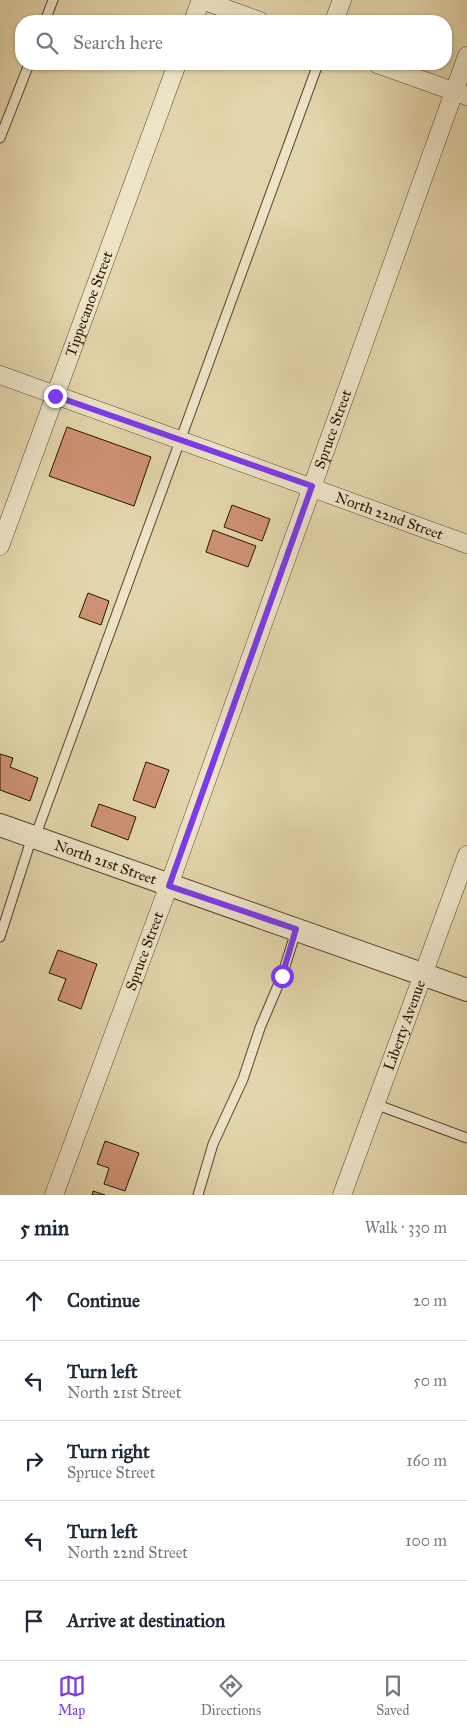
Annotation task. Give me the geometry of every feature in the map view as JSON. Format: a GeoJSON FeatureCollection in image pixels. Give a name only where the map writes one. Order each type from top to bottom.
{"type":"FeatureCollection","features":[{"type":"Feature","properties":{"kind":"street"},"geometry":{"type":"LineString","coordinates":[[195,15],[201,0],[243,15]]}},
{"type":"Feature","properties":{"kind":"street"},"geometry":{"type":"LineString","coordinates":[[336,15],[342,0]]}},
{"type":"Feature","properties":{"kind":"street","name":"Spruce Street"},"geometry":{"type":"LineString","coordinates":[[54,1195],[169,886],[312,486],[460,94],[467,56]]}},
{"type":"Feature","properties":{"kind":"street","name":"Tippecanoe Street"},"geometry":{"type":"LineString","coordinates":[[0,546],[175,70]]}},
{"type":"Feature","properties":{"kind":"street"},"geometry":{"type":"LineString","coordinates":[[394,70],[460,94]]}},
{"type":"Feature","properties":{"kind":"street","name":"North 22nd Street"},"geometry":{"type":"LineString","coordinates":[[0,376],[312,486],[467,544]]}},
{"type":"Feature","properties":{"kind":"street","name":"North 21st Street"},"geometry":{"type":"LineString","coordinates":[[0,825],[169,886],[424,973],[467,990]]}},
{"type":"Feature","properties":{"kind":"street","name":"Liberty Avenue"},"geometry":{"type":"LineString","coordinates":[[342,1195],[467,855]]}},
{"type":"Feature","properties":{"kind":"lane"},"geometry":{"type":"LineString","coordinates":[[47,15],[53,0]]}},
{"type":"Feature","properties":{"kind":"lane"},"geometry":{"type":"LineString","coordinates":[[0,138],[27,70]]}},
{"type":"Feature","properties":{"kind":"lane"},"geometry":{"type":"LineString","coordinates":[[0,937],[33,837],[182,440],[316,70]]}},
{"type":"Feature","properties":{"kind":"lane"},"geometry":{"type":"LineString","coordinates":[[198,1195],[213,1144],[242,1079],[260,1028],[282,976],[296,929]]}},
{"type":"Feature","properties":{"kind":"lane"},"geometry":{"type":"LineString","coordinates":[[375,1104],[467,1138]]}},
{"type":"Feature","properties":{"kind":"building"},"geometry":{"type":"Polygon","coordinates":[[[67,427],[151,457],[134,506],[49,476],[67,427]]]}},
{"type":"Feature","properties":{"kind":"building"},"geometry":{"type":"Polygon","coordinates":[[[232,505],[270,519],[262,541],[224,527],[232,505]]]}},
{"type":"Feature","properties":{"kind":"building"},"geometry":{"type":"Polygon","coordinates":[[[213,530],[256,546],[248,567],[206,552],[213,530]]]}},
{"type":"Feature","properties":{"kind":"building"},"geometry":{"type":"Polygon","coordinates":[[[88,593],[109,601],[101,625],[79,617],[88,593]]]}},
{"type":"Feature","properties":{"kind":"building"},"geometry":{"type":"Polygon","coordinates":[[[0,754],[13,758],[10,767],[38,778],[30,801],[0,790],[0,754]]]}},
{"type":"Feature","properties":{"kind":"building"},"geometry":{"type":"Polygon","coordinates":[[[146,762],[169,770],[155,808],[133,800],[146,762]]]}},
{"type":"Feature","properties":{"kind":"building"},"geometry":{"type":"Polygon","coordinates":[[[99,804],[136,817],[128,840],[91,826],[99,804]]]}},
{"type":"Feature","properties":{"kind":"building"},"geometry":{"type":"Polygon","coordinates":[[[58,950],[97,964],[81,1009],[58,1000],[66,979],[49,973],[58,950]]]}},
{"type":"Feature","properties":{"kind":"building"},"geometry":{"type":"Polygon","coordinates":[[[105,1141],[139,1153],[125,1191],[104,1184],[109,1168],[97,1164],[105,1141]]]}},
{"type":"Feature","properties":{"kind":"building"},"geometry":{"type":"Polygon","coordinates":[[[93,1191],[105,1195],[92,1195],[93,1191]]]}},
{"type":"Feature","properties":{"kind":"route"},"geometry":{"type":"LineString","coordinates":[[55,396],[312,486],[169,886],[296,929],[282,976]]}}]}
